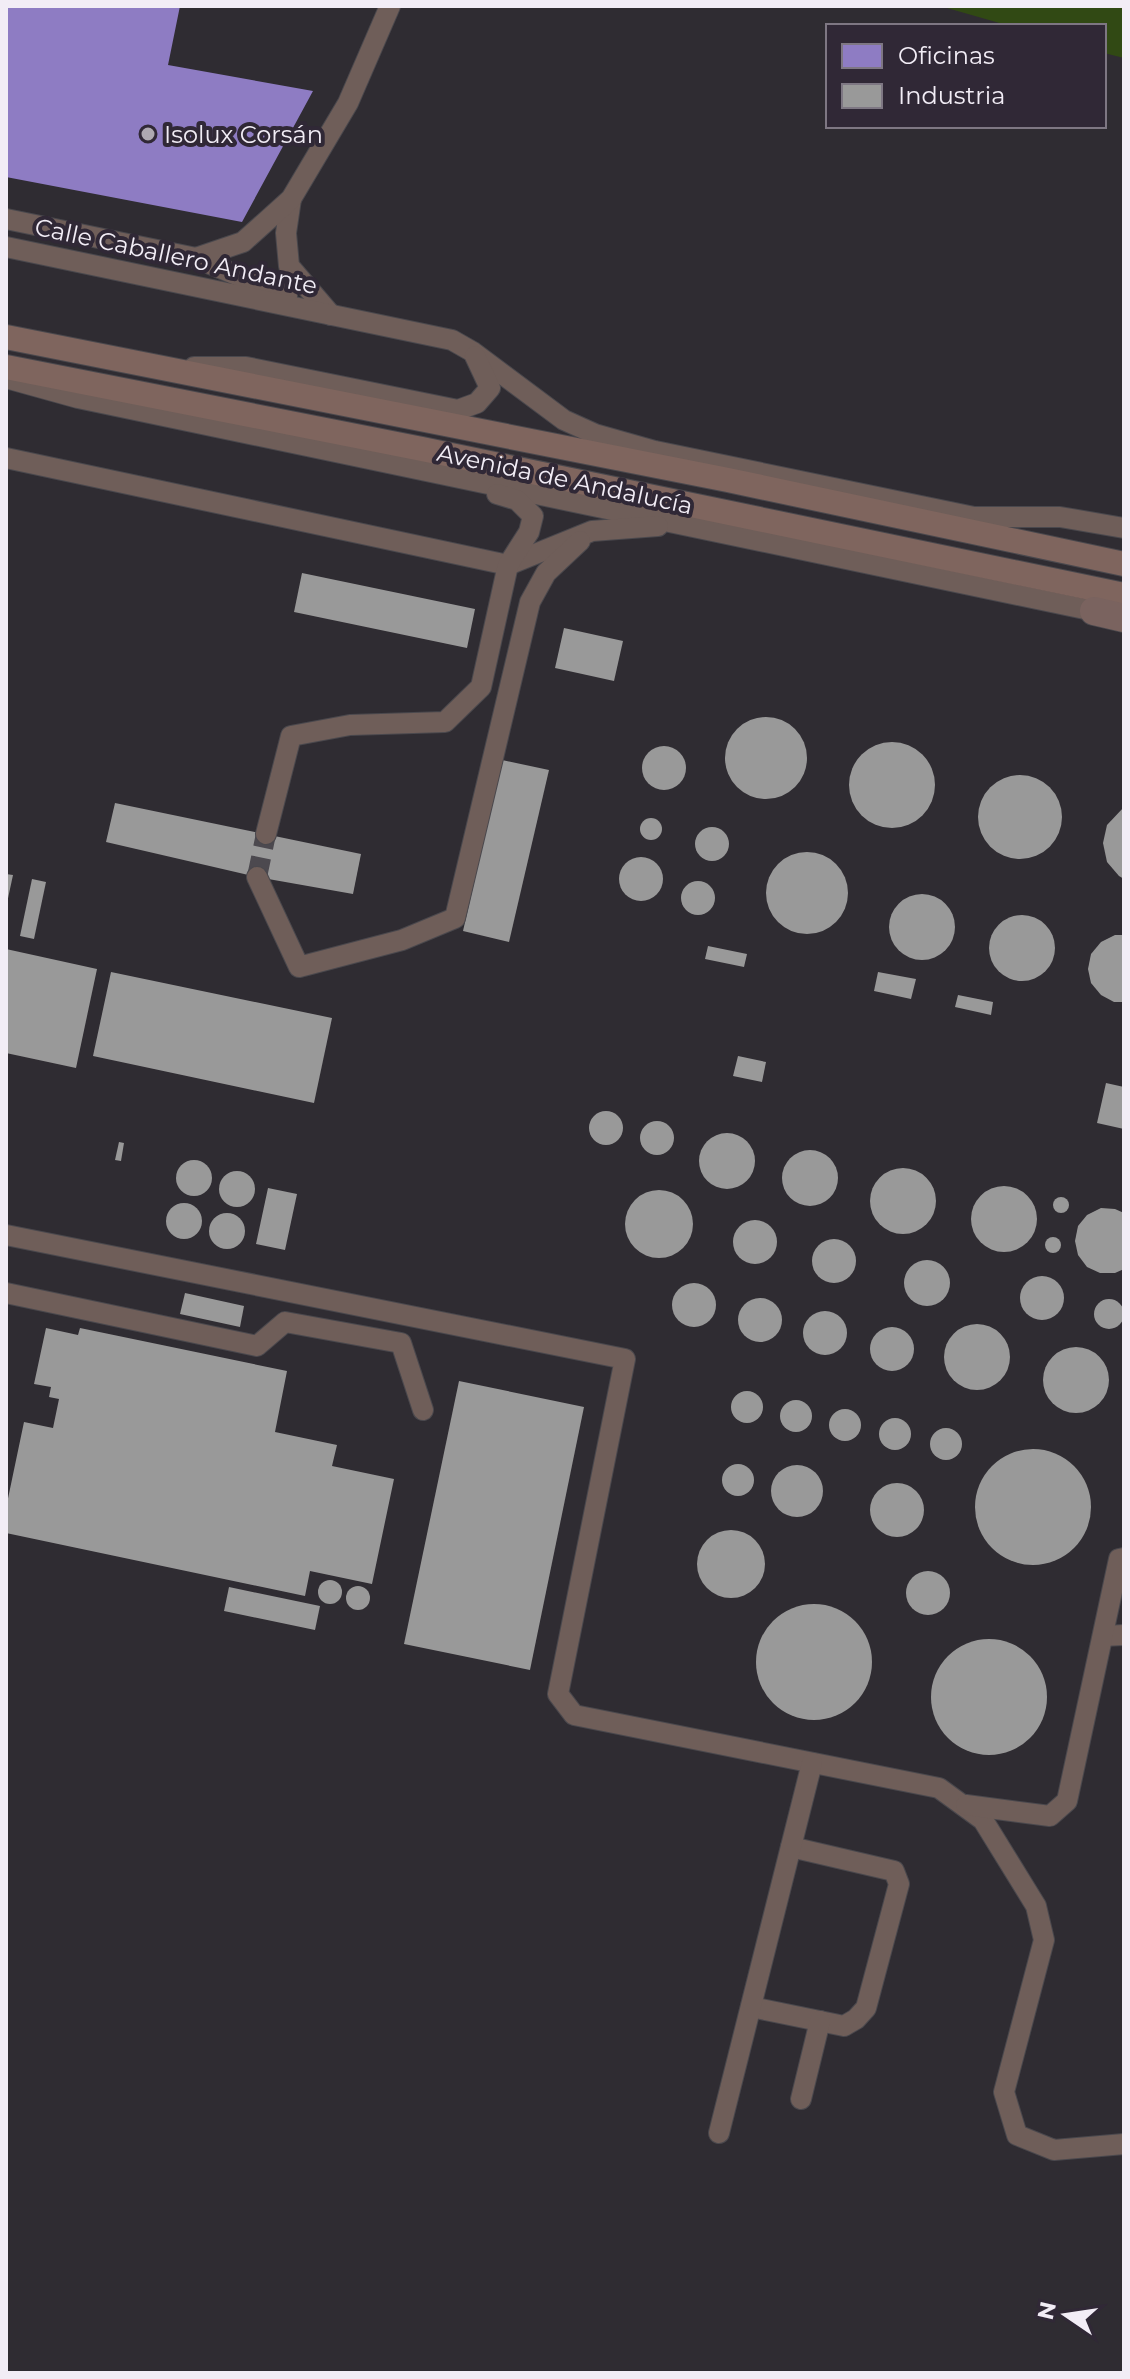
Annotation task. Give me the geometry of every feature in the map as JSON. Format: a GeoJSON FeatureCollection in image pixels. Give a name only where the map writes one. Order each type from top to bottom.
{"type":"FeatureCollection","features":[{"type":"Feature","properties":{"kind":"highway"},"geometry":{"type":"LineString","coordinates":[[1094,611],[1124,618]]}},
{"type":"Feature","properties":{"kind":"main road","name":"Avenida de Andalucía"},"geometry":{"type":"LineString","coordinates":[[6,337],[728,480],[1124,564]]}},
{"type":"Feature","properties":{"kind":"main road","name":"Avenida de Andalucía"},"geometry":{"type":"LineString","coordinates":[[6,367],[407,446],[1124,595]]}},
{"type":"Feature","properties":{"kind":"street"},"geometry":{"type":"LineString","coordinates":[[196,258],[243,242],[291,199],[348,103],[390,6]]}},
{"type":"Feature","properties":{"kind":"street"},"geometry":{"type":"LineString","coordinates":[[291,199],[286,233],[289,266],[331,315],[452,340],[473,352],[564,420],[595,434],[655,451],[974,517]]}},
{"type":"Feature","properties":{"kind":"street","name":"Calle Caballero Andante"},"geometry":{"type":"LineString","coordinates":[[6,219],[196,258],[331,315]]}},
{"type":"Feature","properties":{"kind":"street","name":"Calle Caballero Andante"},"geometry":{"type":"LineString","coordinates":[[6,247],[331,315]]}},
{"type":"Feature","properties":{"kind":"street"},"geometry":{"type":"LineString","coordinates":[[153,366],[246,367],[458,410],[477,403],[490,388],[473,352]]}},
{"type":"Feature","properties":{"kind":"street"},"geometry":{"type":"LineString","coordinates":[[6,378],[78,398],[1094,611]]}},
{"type":"Feature","properties":{"kind":"street"},"geometry":{"type":"LineString","coordinates":[[655,451],[728,480]]}},
{"type":"Feature","properties":{"kind":"street"},"geometry":{"type":"LineString","coordinates":[[6,458],[508,565],[592,531],[686,524]]}},
{"type":"Feature","properties":{"kind":"street"},"geometry":{"type":"LineString","coordinates":[[266,834],[291,736],[350,725],[445,722],[481,687],[508,565],[529,532],[533,516],[517,500],[413,469]]}},
{"type":"Feature","properties":{"kind":"street"},"geometry":{"type":"LineString","coordinates":[[890,515],[1060,517],[1124,528]]}},
{"type":"Feature","properties":{"kind":"street"},"geometry":{"type":"LineString","coordinates":[[257,877],[299,967],[402,940],[455,918],[530,602],[546,573],[592,531]]}},
{"type":"Feature","properties":{"kind":"street"},"geometry":{"type":"LineString","coordinates":[[6,1235],[625,1359],[558,1694],[574,1715],[939,1788],[983,1820],[1036,1906],[1044,1940],[1004,2092],[1017,2135],[1054,2150],[1124,2144]]}},
{"type":"Feature","properties":{"kind":"street"},"geometry":{"type":"LineString","coordinates":[[6,1293],[257,1346],[285,1322],[401,1343],[423,1410]]}},
{"type":"Feature","properties":{"kind":"street"},"geometry":{"type":"LineString","coordinates":[[961,1804],[1050,1816],[1067,1801],[1119,1559],[1124,1558]]}},
{"type":"Feature","properties":{"kind":"street"},"geometry":{"type":"LineString","coordinates":[[1103,1636],[1124,1635]]}},
{"type":"Feature","properties":{"kind":"street"},"geometry":{"type":"LineString","coordinates":[[719,2133],[812,1763]]}},
{"type":"Feature","properties":{"kind":"street"},"geometry":{"type":"LineString","coordinates":[[751,2007],[844,2026],[856,2019],[866,2008],[899,1884],[894,1871],[791,1847]]}},
{"type":"Feature","properties":{"kind":"street"},"geometry":{"type":"LineString","coordinates":[[801,2099],[820,2021]]}},
{"type":"Feature","properties":{"kind":"green space"},"geometry":{"type":"Polygon","coordinates":[[[940,6],[1124,6],[1124,58],[1106,54],[1106,24],[1003,24],[940,6]]]}},
{"type":"Feature","properties":{"kind":"building: Oficinas","name":"Isolux Corsán"},"geometry":{"type":"Polygon","coordinates":[[[6,6],[180,6],[168,65],[313,91],[242,222],[6,177],[6,6]]]}},
{"type":"Feature","properties":{"kind":"building: Industria"},"geometry":{"type":"Polygon","coordinates":[[[302,573],[475,609],[467,648],[294,612],[302,573]]]}},
{"type":"Feature","properties":{"kind":"building: Industria"},"geometry":{"type":"Polygon","coordinates":[[[564,628],[623,641],[614,681],[555,668],[564,628]]]}},
{"type":"Feature","properties":{"kind":"building: Industria"},"geometry":{"type":"Polygon","coordinates":[[[766,717],[782,720],[795,729],[804,742],[807,758],[804,774],[795,787],[782,796],[766,799],[750,796],[737,787],[728,774],[725,758],[728,742],[737,729],[750,720],[766,717]]]}},
{"type":"Feature","properties":{"kind":"building: Industria"},"geometry":{"type":"Polygon","coordinates":[[[892,742],[908,746],[922,755],[931,769],[935,785],[931,801],[922,815],[908,824],[892,828],[876,824],[862,815],[853,801],[849,785],[853,769],[862,755],[876,746],[892,742]]]}},
{"type":"Feature","properties":{"kind":"building: Industria"},"geometry":{"type":"Polygon","coordinates":[[[664,746],[680,752],[686,768],[680,784],[664,790],[648,784],[642,768],[648,752],[664,746]]]}},
{"type":"Feature","properties":{"kind":"building: Industria"},"geometry":{"type":"Polygon","coordinates":[[[502,760],[549,770],[509,942],[463,931],[502,760]]]}},
{"type":"Feature","properties":{"kind":"building: Industria"},"geometry":{"type":"Polygon","coordinates":[[[1020,775],[1036,778],[1050,787],[1059,801],[1062,817],[1059,833],[1050,847],[1036,856],[1020,859],[1004,856],[990,847],[981,833],[978,817],[981,801],[990,787],[1004,778],[1020,775]]]}},
{"type":"Feature","properties":{"kind":"building: Industria"},"geometry":{"type":"Polygon","coordinates":[[[115,803],[361,854],[353,894],[257,877],[106,842],[115,803]]]}},
{"type":"Feature","properties":{"kind":"building: Industria"},"geometry":{"type":"Polygon","coordinates":[[[1124,807],[1124,879],[1107,862],[1103,843],[1107,825],[1124,807]]]}},
{"type":"Feature","properties":{"kind":"building: Industria"},"geometry":{"type":"Polygon","coordinates":[[[651,818],[659,821],[662,829],[659,837],[651,840],[643,837],[640,829],[643,821],[651,818]]]}},
{"type":"Feature","properties":{"kind":"building: Industria"},"geometry":{"type":"Polygon","coordinates":[[[712,827],[724,832],[729,844],[724,856],[712,861],[700,856],[695,844],[700,832],[712,827]]]}},
{"type":"Feature","properties":{"kind":"building: Industria"},"geometry":{"type":"Polygon","coordinates":[[[807,852],[823,855],[836,864],[845,877],[848,893],[845,909],[836,922],[823,931],[807,934],[791,931],[778,922],[769,909],[766,893],[769,877],[778,864],[791,855],[807,852]]]}},
{"type":"Feature","properties":{"kind":"building: Industria"},"geometry":{"type":"Polygon","coordinates":[[[641,857],[657,863],[663,879],[657,895],[641,901],[625,895],[619,879],[625,863],[641,857]]]}},
{"type":"Feature","properties":{"kind":"building: Industria"},"geometry":{"type":"Polygon","coordinates":[[[6,874],[13,875],[7,903],[6,903],[6,874]]]}},
{"type":"Feature","properties":{"kind":"building: Industria"},"geometry":{"type":"Polygon","coordinates":[[[32,879],[46,882],[34,939],[20,936],[32,879]]]}},
{"type":"Feature","properties":{"kind":"building: Industria"},"geometry":{"type":"Polygon","coordinates":[[[698,881],[710,886],[715,898],[710,910],[698,915],[686,910],[681,898],[686,886],[698,881]]]}},
{"type":"Feature","properties":{"kind":"building: Industria"},"geometry":{"type":"Polygon","coordinates":[[[922,894],[935,897],[945,904],[952,914],[955,927],[952,940],[945,950],[935,957],[922,960],[909,957],[899,950],[892,940],[889,927],[892,914],[899,904],[909,897],[922,894]]]}},
{"type":"Feature","properties":{"kind":"building: Industria"},"geometry":{"type":"Polygon","coordinates":[[[1022,915],[1035,918],[1045,925],[1052,935],[1055,948],[1052,961],[1045,971],[1035,978],[1022,981],[1009,978],[999,971],[992,961],[989,948],[992,935],[999,925],[1009,918],[1022,915]]]}},
{"type":"Feature","properties":{"kind":"building: Industria"},"geometry":{"type":"Polygon","coordinates":[[[1115,935],[1124,935],[1124,1002],[1114,1002],[1101,995],[1091,983],[1088,969],[1091,954],[1101,942],[1115,935]]]}},
{"type":"Feature","properties":{"kind":"building: Industria"},"geometry":{"type":"Polygon","coordinates":[[[708,946],[747,954],[744,967],[705,959],[708,946]]]}},
{"type":"Feature","properties":{"kind":"building: Industria"},"geometry":{"type":"Polygon","coordinates":[[[6,949],[97,969],[76,1068],[6,1053],[6,949]]]}},
{"type":"Feature","properties":{"kind":"building: Industria"},"geometry":{"type":"Polygon","coordinates":[[[111,972],[332,1018],[314,1103],[93,1056],[111,972]]]}},
{"type":"Feature","properties":{"kind":"building: Industria"},"geometry":{"type":"Polygon","coordinates":[[[878,972],[916,979],[911,999],[874,991],[878,972]]]}},
{"type":"Feature","properties":{"kind":"building: Industria"},"geometry":{"type":"Polygon","coordinates":[[[958,995],[993,1002],[991,1015],[955,1007],[958,995]]]}},
{"type":"Feature","properties":{"kind":"building: Industria"},"geometry":{"type":"Polygon","coordinates":[[[738,1056],[766,1062],[762,1082],[733,1076],[738,1056]]]}},
{"type":"Feature","properties":{"kind":"building: Industria"},"geometry":{"type":"Polygon","coordinates":[[[1106,1083],[1124,1087],[1124,1129],[1097,1123],[1106,1083]]]}},
{"type":"Feature","properties":{"kind":"building: Industria"},"geometry":{"type":"Polygon","coordinates":[[[606,1111],[618,1116],[623,1128],[618,1140],[606,1145],[594,1140],[589,1128],[594,1116],[606,1111]]]}},
{"type":"Feature","properties":{"kind":"building: Industria"},"geometry":{"type":"Polygon","coordinates":[[[657,1121],[669,1126],[674,1138],[669,1150],[657,1155],[645,1150],[640,1138],[645,1126],[657,1121]]]}},
{"type":"Feature","properties":{"kind":"building: Industria"},"geometry":{"type":"Polygon","coordinates":[[[727,1133],[746,1142],[755,1161],[746,1180],[727,1189],[708,1180],[699,1161],[708,1142],[727,1133]]]}},
{"type":"Feature","properties":{"kind":"building: Industria"},"geometry":{"type":"Polygon","coordinates":[[[119,1142],[124,1143],[121,1161],[115,1160],[119,1142]]]}},
{"type":"Feature","properties":{"kind":"building: Industria"},"geometry":{"type":"Polygon","coordinates":[[[810,1150],[829,1159],[838,1178],[829,1197],[810,1206],[791,1197],[782,1178],[791,1159],[810,1150]]]}},
{"type":"Feature","properties":{"kind":"building: Industria"},"geometry":{"type":"Polygon","coordinates":[[[194,1160],[207,1165],[212,1178],[207,1191],[194,1196],[181,1191],[176,1178],[181,1165],[194,1160]]]}},
{"type":"Feature","properties":{"kind":"building: Industria"},"geometry":{"type":"Polygon","coordinates":[[[903,1168],[926,1178],[936,1201],[926,1224],[903,1234],[880,1224],[870,1201],[880,1178],[903,1168]]]}},
{"type":"Feature","properties":{"kind":"building: Industria"},"geometry":{"type":"Polygon","coordinates":[[[237,1171],[250,1176],[255,1189],[250,1202],[237,1207],[224,1202],[219,1189],[224,1176],[237,1171]]]}},
{"type":"Feature","properties":{"kind":"building: Industria"},"geometry":{"type":"Polygon","coordinates":[[[1004,1186],[1027,1196],[1037,1219],[1027,1242],[1004,1252],[981,1242],[971,1219],[981,1196],[1004,1186]]]}},
{"type":"Feature","properties":{"kind":"building: Industria"},"geometry":{"type":"Polygon","coordinates":[[[268,1188],[297,1194],[285,1250],[256,1244],[268,1188]]]}},
{"type":"Feature","properties":{"kind":"building: Industria"},"geometry":{"type":"Polygon","coordinates":[[[659,1190],[683,1200],[693,1224],[683,1248],[659,1258],[635,1248],[625,1224],[635,1200],[659,1190]]]}},
{"type":"Feature","properties":{"kind":"building: Industria"},"geometry":{"type":"Polygon","coordinates":[[[1058,1197],[1064,1197],[1069,1205],[1067,1211],[1058,1213],[1053,1208],[1053,1202],[1058,1197]]]}},
{"type":"Feature","properties":{"kind":"building: Industria"},"geometry":{"type":"Polygon","coordinates":[[[184,1203],[197,1208],[202,1221],[197,1234],[184,1239],[171,1234],[166,1221],[171,1208],[184,1203]]]}},
{"type":"Feature","properties":{"kind":"building: Industria"},"geometry":{"type":"Polygon","coordinates":[[[1101,1208],[1124,1213],[1124,1269],[1115,1273],[1100,1273],[1087,1267],[1078,1255],[1075,1241],[1078,1226],[1087,1215],[1101,1208]]]}},
{"type":"Feature","properties":{"kind":"building: Industria"},"geometry":{"type":"Polygon","coordinates":[[[227,1213],[240,1218],[245,1231],[240,1244],[227,1249],[214,1244],[209,1231],[214,1218],[227,1213]]]}},
{"type":"Feature","properties":{"kind":"building: Industria"},"geometry":{"type":"Polygon","coordinates":[[[755,1220],[771,1226],[777,1242],[771,1258],[755,1264],[739,1258],[733,1242],[739,1226],[755,1220]]]}},
{"type":"Feature","properties":{"kind":"building: Industria"},"geometry":{"type":"Polygon","coordinates":[[[1050,1237],[1056,1237],[1061,1245],[1059,1251],[1050,1253],[1045,1248],[1045,1242],[1050,1237]]]}},
{"type":"Feature","properties":{"kind":"building: Industria"},"geometry":{"type":"Polygon","coordinates":[[[834,1239],[849,1246],[856,1261],[849,1276],[834,1283],[819,1276],[812,1261],[819,1246],[834,1239]]]}},
{"type":"Feature","properties":{"kind":"building: Industria"},"geometry":{"type":"Polygon","coordinates":[[[927,1260],[943,1267],[950,1283],[943,1299],[927,1306],[911,1299],[904,1283],[911,1267],[927,1260]]]}},
{"type":"Feature","properties":{"kind":"building: Industria"},"geometry":{"type":"Polygon","coordinates":[[[1042,1276],[1058,1282],[1064,1298],[1058,1314],[1042,1320],[1026,1314],[1020,1298],[1026,1282],[1042,1276]]]}},
{"type":"Feature","properties":{"kind":"building: Industria"},"geometry":{"type":"Polygon","coordinates":[[[694,1283],[709,1290],[716,1305],[709,1320],[694,1327],[679,1320],[672,1305],[679,1290],[694,1283]]]}},
{"type":"Feature","properties":{"kind":"building: Industria"},"geometry":{"type":"Polygon","coordinates":[[[185,1293],[244,1306],[240,1327],[180,1314],[185,1293]]]}},
{"type":"Feature","properties":{"kind":"building: Industria"},"geometry":{"type":"Polygon","coordinates":[[[760,1298],[775,1305],[782,1320],[775,1335],[760,1342],[745,1335],[738,1320],[745,1305],[760,1298]]]}},
{"type":"Feature","properties":{"kind":"building: Industria"},"geometry":{"type":"Polygon","coordinates":[[[1109,1299],[1120,1303],[1124,1314],[1120,1325],[1109,1329],[1098,1325],[1094,1314],[1098,1303],[1109,1299]]]}},
{"type":"Feature","properties":{"kind":"building: Industria"},"geometry":{"type":"Polygon","coordinates":[[[825,1311],[840,1318],[847,1333],[840,1348],[825,1355],[810,1348],[803,1333],[810,1318],[825,1311]]]}},
{"type":"Feature","properties":{"kind":"building: Industria"},"geometry":{"type":"Polygon","coordinates":[[[977,1324],[1000,1334],[1010,1357],[1000,1380],[977,1390],[954,1380],[944,1357],[954,1334],[977,1324]]]}},
{"type":"Feature","properties":{"kind":"building: Industria"},"geometry":{"type":"Polygon","coordinates":[[[892,1327],[907,1334],[914,1349],[907,1364],[892,1371],[877,1364],[870,1349],[877,1334],[892,1327]]]}},
{"type":"Feature","properties":{"kind":"building: Industria"},"geometry":{"type":"Polygon","coordinates":[[[46,1328],[78,1335],[80,1328],[287,1371],[275,1432],[337,1445],[332,1466],[394,1479],[372,1584],[310,1571],[305,1596],[6,1533],[6,1508],[24,1422],[53,1428],[59,1399],[49,1397],[51,1387],[34,1384],[46,1328]]]}},
{"type":"Feature","properties":{"kind":"building: Industria"},"geometry":{"type":"Polygon","coordinates":[[[1076,1347],[1099,1357],[1109,1380],[1099,1403],[1076,1413],[1053,1403],[1043,1380],[1053,1357],[1076,1347]]]}},
{"type":"Feature","properties":{"kind":"building: Industria"},"geometry":{"type":"Polygon","coordinates":[[[459,1381],[584,1407],[530,1670],[404,1644],[459,1381]]]}},
{"type":"Feature","properties":{"kind":"building: Industria"},"geometry":{"type":"Polygon","coordinates":[[[747,1391],[758,1396],[763,1407],[758,1418],[747,1423],[736,1418],[731,1407],[736,1396],[747,1391]]]}},
{"type":"Feature","properties":{"kind":"building: Industria"},"geometry":{"type":"Polygon","coordinates":[[[796,1400],[808,1404],[812,1416],[808,1428],[796,1432],[784,1428],[780,1416],[784,1404],[796,1400]]]}},
{"type":"Feature","properties":{"kind":"building: Industria"},"geometry":{"type":"Polygon","coordinates":[[[845,1409],[857,1413],[861,1425],[857,1437],[845,1441],[833,1437],[829,1425],[833,1413],[845,1409]]]}},
{"type":"Feature","properties":{"kind":"building: Industria"},"geometry":{"type":"Polygon","coordinates":[[[895,1418],[907,1422],[911,1434],[907,1446],[895,1450],[883,1446],[879,1434],[883,1422],[895,1418]]]}},
{"type":"Feature","properties":{"kind":"building: Industria"},"geometry":{"type":"Polygon","coordinates":[[[946,1428],[958,1432],[962,1444],[958,1456],[946,1460],[934,1456],[930,1444],[934,1432],[946,1428]]]}},
{"type":"Feature","properties":{"kind":"building: Industria"},"geometry":{"type":"Polygon","coordinates":[[[1033,1449],[1055,1454],[1074,1466],[1086,1485],[1091,1507],[1086,1529],[1074,1548],[1055,1560],[1033,1565],[1011,1560],[992,1548],[980,1529],[975,1507],[980,1485],[992,1466],[1011,1454],[1033,1449]]]}},
{"type":"Feature","properties":{"kind":"building: Industria"},"geometry":{"type":"Polygon","coordinates":[[[738,1464],[750,1468],[754,1480],[750,1492],[738,1496],[726,1492],[722,1480],[726,1468],[738,1464]]]}},
{"type":"Feature","properties":{"kind":"building: Industria"},"geometry":{"type":"Polygon","coordinates":[[[797,1465],[815,1473],[823,1491],[815,1509],[797,1517],[779,1509],[771,1491],[779,1473],[797,1465]]]}},
{"type":"Feature","properties":{"kind":"building: Industria"},"geometry":{"type":"Polygon","coordinates":[[[897,1483],[916,1491],[924,1510],[916,1529],[897,1537],[878,1529],[870,1510],[878,1491],[897,1483]]]}},
{"type":"Feature","properties":{"kind":"building: Industria"},"geometry":{"type":"Polygon","coordinates":[[[731,1530],[744,1532],[755,1540],[763,1551],[763,1577],[755,1588],[744,1596],[731,1598],[718,1596],[707,1588],[699,1577],[697,1564],[699,1551],[707,1540],[718,1532],[731,1530]]]}},
{"type":"Feature","properties":{"kind":"building: Industria"},"geometry":{"type":"Polygon","coordinates":[[[928,1571],[944,1577],[950,1593],[944,1609],[928,1615],[912,1609],[906,1593],[912,1577],[928,1571]]]}},
{"type":"Feature","properties":{"kind":"building: Industria"},"geometry":{"type":"Polygon","coordinates":[[[330,1580],[339,1583],[342,1592],[339,1601],[330,1604],[321,1601],[318,1592],[321,1583],[330,1580]]]}},
{"type":"Feature","properties":{"kind":"building: Industria"},"geometry":{"type":"Polygon","coordinates":[[[358,1586],[369,1593],[370,1598],[363,1609],[358,1610],[347,1603],[346,1598],[353,1587],[358,1586]]]}},
{"type":"Feature","properties":{"kind":"building: Industria"},"geometry":{"type":"Polygon","coordinates":[[[229,1587],[320,1606],[315,1630],[224,1611],[229,1587]]]}},
{"type":"Feature","properties":{"kind":"building: Industria"},"geometry":{"type":"Polygon","coordinates":[[[814,1604],[836,1609],[855,1621],[867,1640],[872,1662],[867,1684],[855,1703],[836,1715],[814,1720],[792,1715],[773,1703],[761,1684],[756,1662],[761,1640],[773,1621],[792,1609],[814,1604]]]}},
{"type":"Feature","properties":{"kind":"building: Industria"},"geometry":{"type":"Polygon","coordinates":[[[989,1639],[1011,1644],[1030,1656],[1042,1675],[1047,1697],[1042,1719],[1030,1738],[1011,1750],[989,1755],[967,1750],[948,1738],[936,1719],[931,1697],[936,1675],[948,1656],[967,1644],[989,1639]]]}},
{"type":"Feature","properties":{"kind":"tunnel"},"geometry":{"type":"LineString","coordinates":[[257,877],[266,834]]}},
{"type":"Feature","properties":{"kind":"place","name":"Isolux Corsán"},"geometry":{"type":"Point","coordinates":[148,134]}}]}
